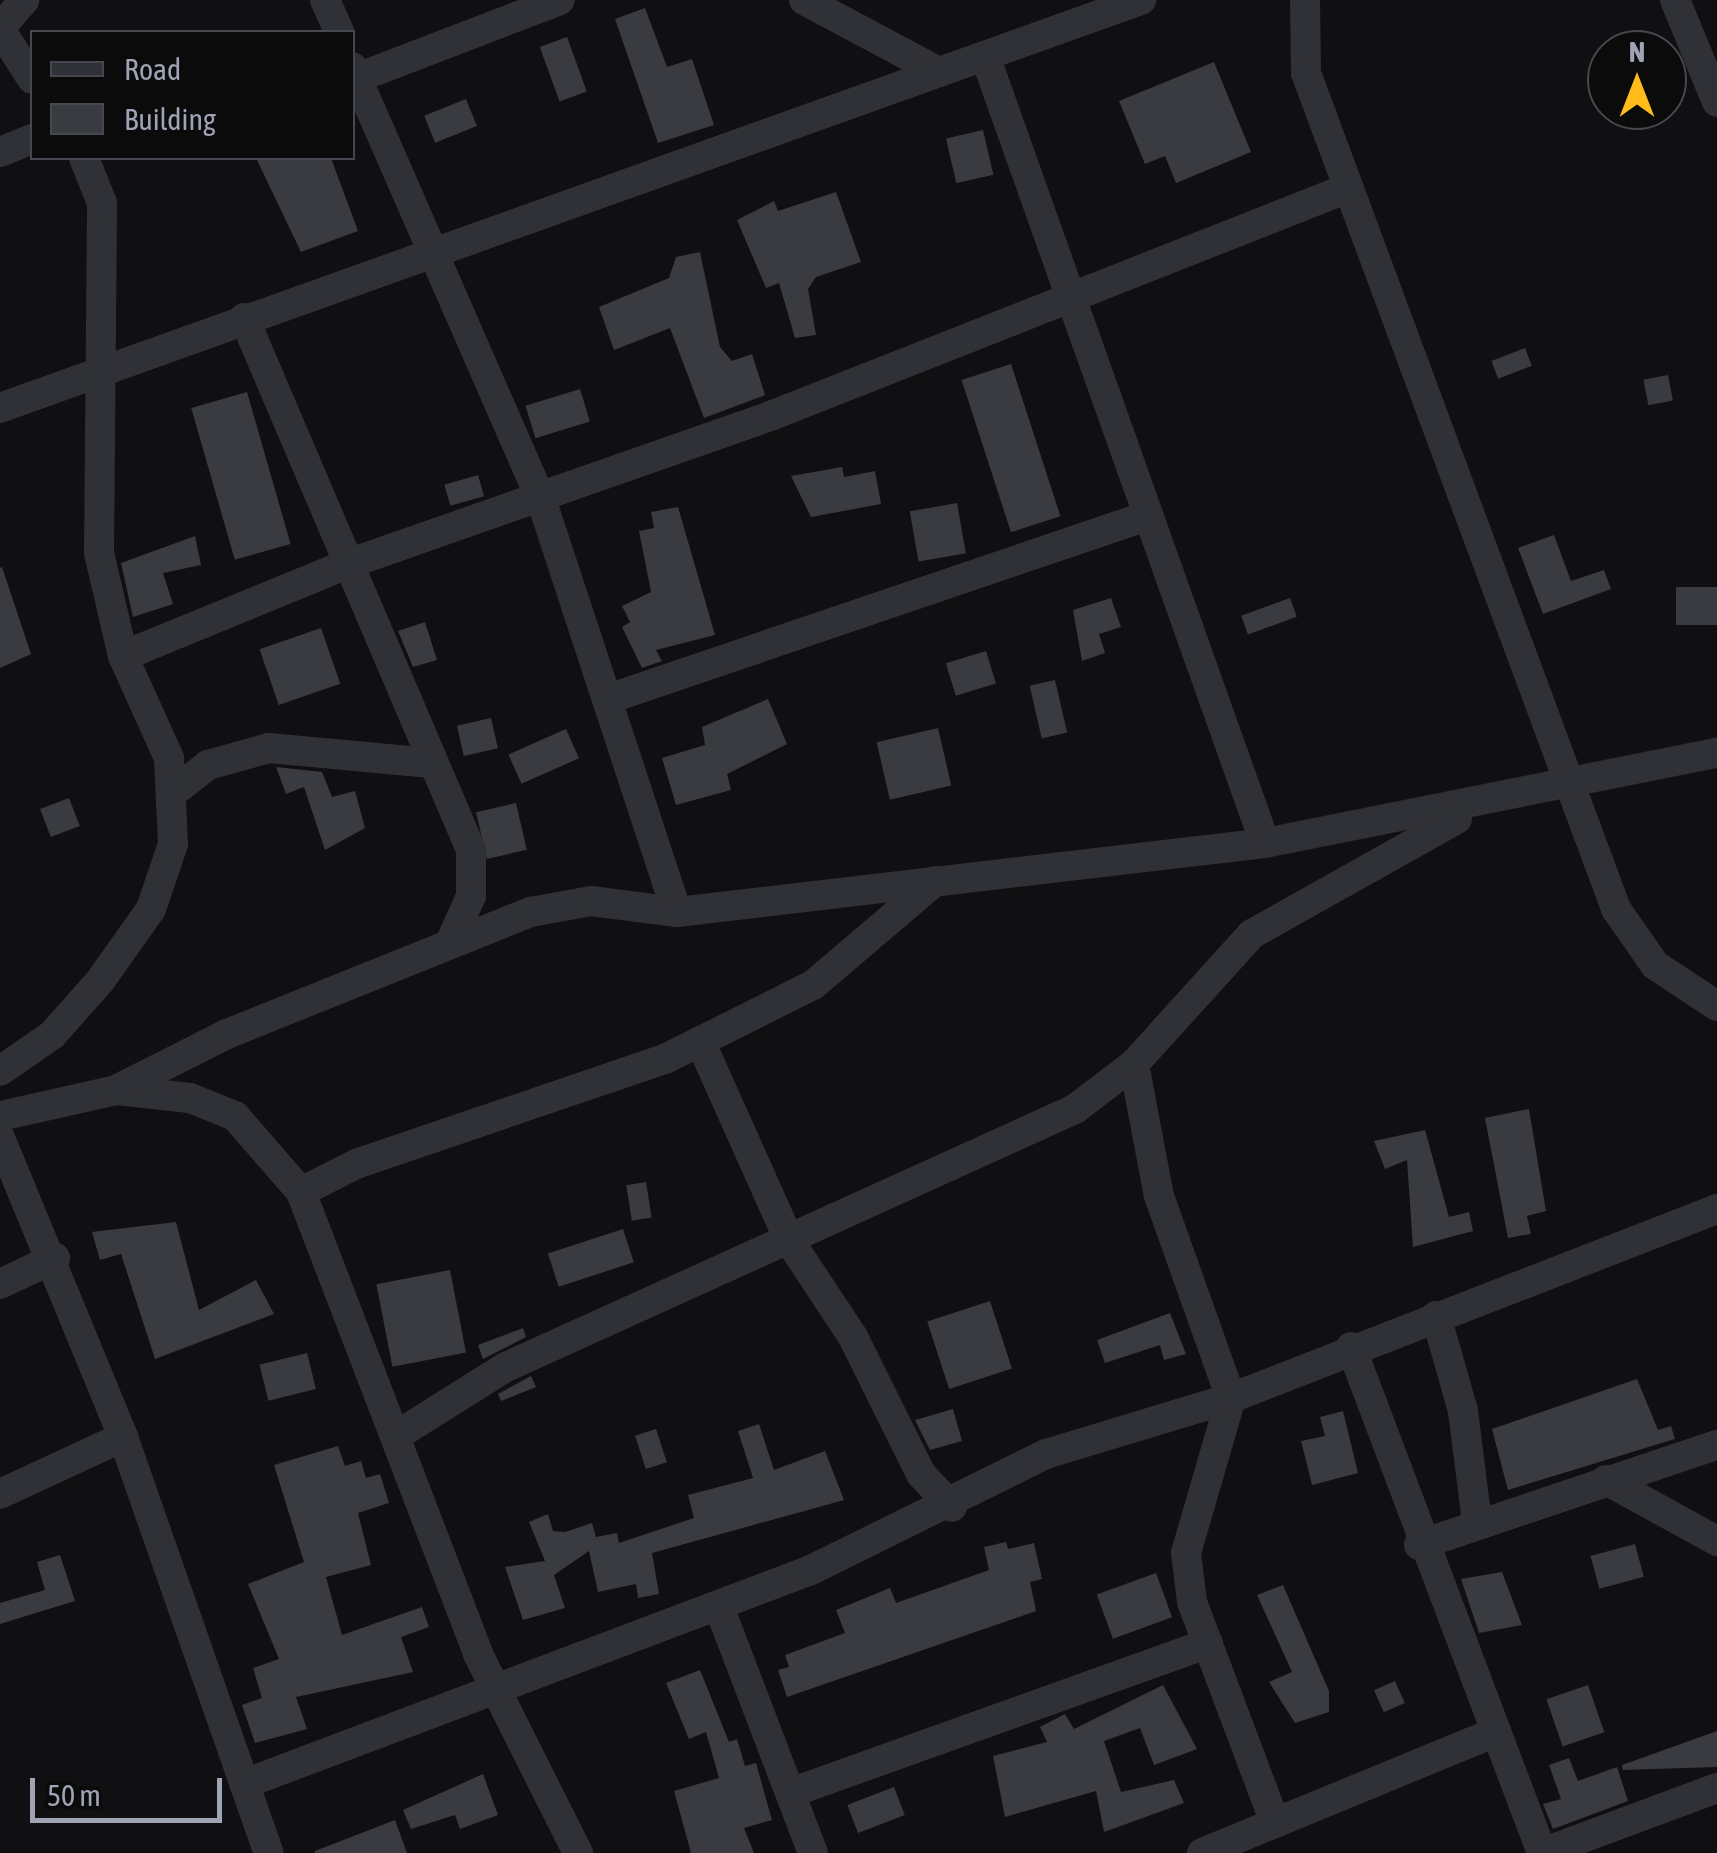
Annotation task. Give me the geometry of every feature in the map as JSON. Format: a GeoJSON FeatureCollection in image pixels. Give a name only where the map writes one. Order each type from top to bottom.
{"type":"FeatureCollection","features":[{"type":"Feature","properties":{"kind":"street"},"geometry":{"type":"LineString","coordinates":[[24,0],[0,28],[30,76]]}},
{"type":"Feature","properties":{"kind":"street"},"geometry":{"type":"LineString","coordinates":[[560,0],[355,72],[428,251],[541,499],[610,698],[677,912]]}},
{"type":"Feature","properties":{"kind":"street"},"geometry":{"type":"LineString","coordinates":[[804,0],[939,72]]}},
{"type":"Feature","properties":{"kind":"street"},"geometry":{"type":"LineString","coordinates":[[0,408],[428,251],[985,56],[1105,6],[1141,0]]}},
{"type":"Feature","properties":{"kind":"street"},"geometry":{"type":"LineString","coordinates":[[1305,0],[1306,73],[1572,778],[1616,909],[1655,965],[1717,1006]]}},
{"type":"Feature","properties":{"kind":"street"},"geometry":{"type":"LineString","coordinates":[[1676,0],[1717,102]]}},
{"type":"Feature","properties":{"kind":"street"},"geometry":{"type":"LineString","coordinates":[[985,56],[1265,843]]}},
{"type":"Feature","properties":{"kind":"street"},"geometry":{"type":"LineString","coordinates":[[0,152],[30,140]]}},
{"type":"Feature","properties":{"kind":"street"},"geometry":{"type":"LineString","coordinates":[[0,1071],[52,1035],[151,908],[173,844],[176,790],[123,656],[99,554],[102,202],[85,160]]}},
{"type":"Feature","properties":{"kind":"street"},"geometry":{"type":"LineString","coordinates":[[123,656],[345,565],[541,499],[1348,188]]}},
{"type":"Feature","properties":{"kind":"street"},"geometry":{"type":"LineString","coordinates":[[244,318],[345,565],[470,850],[471,896],[450,943]]}},
{"type":"Feature","properties":{"kind":"street"},"geometry":{"type":"LineString","coordinates":[[610,698],[1147,516]]}},
{"type":"Feature","properties":{"kind":"street"},"geometry":{"type":"LineString","coordinates":[[176,790],[208,765],[269,748],[430,763]]}},
{"type":"Feature","properties":{"kind":"street"},"geometry":{"type":"LineString","coordinates":[[0,1116],[116,1090],[227,1034],[450,943],[591,901],[677,912],[1265,843],[1485,804],[1572,778],[1717,753]]}},
{"type":"Feature","properties":{"kind":"street"},"geometry":{"type":"LineString","coordinates":[[399,1434],[506,1367],[789,1240],[891,1184],[1075,1108],[1134,1064],[1252,934],[1485,804]]}},
{"type":"Feature","properties":{"kind":"street"},"geometry":{"type":"LineString","coordinates":[[301,1192],[356,1164],[700,1041],[814,985],[936,882]]}},
{"type":"Feature","properties":{"kind":"street"},"geometry":{"type":"LineString","coordinates":[[700,1041],[789,1240],[853,1337],[920,1474],[952,1507]]}},
{"type":"Feature","properties":{"kind":"street"},"geometry":{"type":"LineString","coordinates":[[1134,1064],[1158,1196],[1231,1398],[1186,1553],[1208,1643],[1276,1823]]}},
{"type":"Feature","properties":{"kind":"street"},"geometry":{"type":"LineString","coordinates":[[116,1090],[190,1098],[236,1116],[301,1192],[399,1434],[491,1684],[536,1754],[578,1853]]}},
{"type":"Feature","properties":{"kind":"street"},"geometry":{"type":"LineString","coordinates":[[0,1138],[55,1258],[124,1436],[268,1853]]}},
{"type":"Feature","properties":{"kind":"street"},"geometry":{"type":"LineString","coordinates":[[244,1784],[491,1684],[719,1607],[952,1507],[1046,1454],[1231,1398],[1351,1347],[1717,1209]]}},
{"type":"Feature","properties":{"kind":"street"},"geometry":{"type":"LineString","coordinates":[[0,1284],[55,1258]]}},
{"type":"Feature","properties":{"kind":"street"},"geometry":{"type":"LineString","coordinates":[[1436,1316],[1463,1411],[1477,1522]]}},
{"type":"Feature","properties":{"kind":"street"},"geometry":{"type":"LineString","coordinates":[[1351,1347],[1419,1546],[1542,1853],[1717,1788]]}},
{"type":"Feature","properties":{"kind":"street"},"geometry":{"type":"LineString","coordinates":[[0,1494],[124,1436]]}},
{"type":"Feature","properties":{"kind":"street"},"geometry":{"type":"LineString","coordinates":[[1419,1546],[1477,1522],[1717,1446]]}},
{"type":"Feature","properties":{"kind":"street"},"geometry":{"type":"LineString","coordinates":[[1606,1480],[1717,1541]]}},
{"type":"Feature","properties":{"kind":"street"},"geometry":{"type":"LineString","coordinates":[[719,1607],[813,1853]]}},
{"type":"Feature","properties":{"kind":"street"},"geometry":{"type":"LineString","coordinates":[[790,1794],[1208,1643]]}},
{"type":"Feature","properties":{"kind":"street"},"geometry":{"type":"LineString","coordinates":[[1202,1853],[1496,1732]]}},
{"type":"Feature","properties":{"kind":"building"},"geometry":{"type":"Polygon","coordinates":[[[645,8],[667,67],[692,59],[714,125],[658,143],[615,19],[645,8]]]}},
{"type":"Feature","properties":{"kind":"building"},"geometry":{"type":"Polygon","coordinates":[[[567,37],[587,92],[560,101],[540,47],[567,37]]]}},
{"type":"Feature","properties":{"kind":"building"},"geometry":{"type":"Polygon","coordinates":[[[1214,62],[1251,152],[1176,183],[1165,156],[1145,164],[1119,101],[1214,62]]]}},
{"type":"Feature","properties":{"kind":"building"},"geometry":{"type":"Polygon","coordinates":[[[466,99],[477,126],[435,143],[424,116],[466,99]]]}},
{"type":"Feature","properties":{"kind":"building"},"geometry":{"type":"Polygon","coordinates":[[[983,130],[993,175],[956,183],[946,139],[983,130]]]}},
{"type":"Feature","properties":{"kind":"building"},"geometry":{"type":"Polygon","coordinates":[[[257,160],[332,160],[358,231],[301,252],[257,160]]]}},
{"type":"Feature","properties":{"kind":"building"},"geometry":{"type":"Polygon","coordinates":[[[836,192],[861,262],[816,277],[808,289],[816,335],[795,338],[779,283],[766,288],[737,220],[774,201],[778,211],[836,192]]]}},
{"type":"Feature","properties":{"kind":"building"},"geometry":{"type":"Polygon","coordinates":[[[700,252],[720,347],[732,361],[752,354],[765,395],[704,418],[670,328],[614,350],[599,307],[669,278],[676,257],[700,252]]]}},
{"type":"Feature","properties":{"kind":"building"},"geometry":{"type":"Polygon","coordinates":[[[1525,348],[1532,366],[1498,379],[1491,361],[1525,348]]]}},
{"type":"Feature","properties":{"kind":"building"},"geometry":{"type":"Polygon","coordinates":[[[1011,364],[1060,516],[1011,532],[962,380],[1011,364]]]}},
{"type":"Feature","properties":{"kind":"building"},"geometry":{"type":"Polygon","coordinates":[[[1668,375],[1673,401],[1648,405],[1643,380],[1668,375]]]}},
{"type":"Feature","properties":{"kind":"building"},"geometry":{"type":"Polygon","coordinates":[[[580,389],[590,422],[535,438],[525,406],[580,389]]]}},
{"type":"Feature","properties":{"kind":"building"},"geometry":{"type":"Polygon","coordinates":[[[247,392],[291,544],[235,560],[191,408],[247,392]]]}},
{"type":"Feature","properties":{"kind":"building"},"geometry":{"type":"Polygon","coordinates":[[[842,467],[844,477],[875,471],[881,504],[811,517],[791,476],[842,467]]]}},
{"type":"Feature","properties":{"kind":"building"},"geometry":{"type":"Polygon","coordinates":[[[478,475],[484,496],[450,506],[444,485],[478,475]]]}},
{"type":"Feature","properties":{"kind":"building"},"geometry":{"type":"Polygon","coordinates":[[[957,503],[966,553],[919,562],[910,511],[957,503]]]}},
{"type":"Feature","properties":{"kind":"building"},"geometry":{"type":"Polygon","coordinates":[[[678,507],[715,635],[656,650],[662,661],[642,668],[622,627],[630,622],[622,606],[651,592],[639,531],[654,528],[651,512],[678,507]]]}},
{"type":"Feature","properties":{"kind":"building"},"geometry":{"type":"Polygon","coordinates":[[[1554,535],[1571,581],[1604,570],[1611,589],[1543,614],[1518,548],[1554,535]]]}},
{"type":"Feature","properties":{"kind":"building"},"geometry":{"type":"Polygon","coordinates":[[[195,536],[201,565],[163,573],[173,604],[133,617],[121,563],[195,536]]]}},
{"type":"Feature","properties":{"kind":"building"},"geometry":{"type":"Polygon","coordinates":[[[0,568],[31,654],[0,668],[0,568]]]}},
{"type":"Feature","properties":{"kind":"building"},"geometry":{"type":"Polygon","coordinates":[[[1676,587],[1717,587],[1717,625],[1676,625],[1676,587]]]}},
{"type":"Feature","properties":{"kind":"building"},"geometry":{"type":"Polygon","coordinates":[[[1111,598],[1121,627],[1099,634],[1105,653],[1082,661],[1073,610],[1111,598]]]}},
{"type":"Feature","properties":{"kind":"building"},"geometry":{"type":"Polygon","coordinates":[[[1290,598],[1297,617],[1248,635],[1241,616],[1290,598]]]}},
{"type":"Feature","properties":{"kind":"building"},"geometry":{"type":"Polygon","coordinates":[[[425,622],[437,660],[413,667],[398,631],[425,622]]]}},
{"type":"Feature","properties":{"kind":"building"},"geometry":{"type":"Polygon","coordinates":[[[321,628],[340,684],[279,705],[260,649],[321,628]]]}},
{"type":"Feature","properties":{"kind":"building"},"geometry":{"type":"Polygon","coordinates":[[[986,651],[996,684],[956,696],[946,663],[986,651]]]}},
{"type":"Feature","properties":{"kind":"building"},"geometry":{"type":"Polygon","coordinates":[[[1055,680],[1067,733],[1042,738],[1030,686],[1055,680]]]}},
{"type":"Feature","properties":{"kind":"building"},"geometry":{"type":"Polygon","coordinates":[[[768,699],[787,744],[727,774],[731,790],[676,805],[662,758],[705,745],[702,727],[768,699]]]}},
{"type":"Feature","properties":{"kind":"building"},"geometry":{"type":"Polygon","coordinates":[[[491,718],[498,748],[464,756],[457,726],[491,718]]]}},
{"type":"Feature","properties":{"kind":"building"},"geometry":{"type":"Polygon","coordinates":[[[938,728],[951,785],[890,800],[877,742],[938,728]]]}},
{"type":"Feature","properties":{"kind":"building"},"geometry":{"type":"Polygon","coordinates":[[[566,729],[579,758],[521,784],[508,755],[566,729]]]}},
{"type":"Feature","properties":{"kind":"building"},"geometry":{"type":"Polygon","coordinates":[[[276,767],[322,772],[332,797],[355,791],[365,828],[325,850],[304,787],[286,794],[276,767]]]}},
{"type":"Feature","properties":{"kind":"building"},"geometry":{"type":"Polygon","coordinates":[[[69,798],[80,826],[51,837],[40,809],[69,798]]]}},
{"type":"Feature","properties":{"kind":"building"},"geometry":{"type":"Polygon","coordinates":[[[516,803],[527,850],[487,859],[476,812],[516,803]]]}},
{"type":"Feature","properties":{"kind":"building"},"geometry":{"type":"Polygon","coordinates":[[[1529,1109],[1546,1211],[1527,1216],[1531,1234],[1508,1238],[1485,1118],[1529,1109]]]}},
{"type":"Feature","properties":{"kind":"building"},"geometry":{"type":"Polygon","coordinates":[[[1425,1130],[1449,1217],[1469,1212],[1473,1231],[1413,1247],[1407,1160],[1385,1169],[1374,1141],[1425,1130]]]}},
{"type":"Feature","properties":{"kind":"building"},"geometry":{"type":"Polygon","coordinates":[[[646,1182],[652,1218],[632,1221],[626,1185],[646,1182]]]}},
{"type":"Feature","properties":{"kind":"building"},"geometry":{"type":"Polygon","coordinates":[[[176,1222],[199,1310],[256,1280],[274,1314],[155,1359],[121,1254],[100,1260],[92,1232],[176,1222]]]}},
{"type":"Feature","properties":{"kind":"building"},"geometry":{"type":"Polygon","coordinates":[[[623,1229],[634,1262],[559,1287],[548,1253],[623,1229]]]}},
{"type":"Feature","properties":{"kind":"building"},"geometry":{"type":"Polygon","coordinates":[[[450,1270],[466,1352],[392,1367],[376,1284],[450,1270]]]}},
{"type":"Feature","properties":{"kind":"building"},"geometry":{"type":"Polygon","coordinates":[[[990,1301],[1012,1369],[949,1389],[927,1321],[990,1301]]]}},
{"type":"Feature","properties":{"kind":"building"},"geometry":{"type":"Polygon","coordinates":[[[1170,1313],[1186,1354],[1164,1360],[1160,1345],[1105,1363],[1097,1340],[1170,1313]]]}},
{"type":"Feature","properties":{"kind":"building"},"geometry":{"type":"Polygon","coordinates":[[[523,1328],[526,1337],[483,1359],[478,1345],[523,1328]]]}},
{"type":"Feature","properties":{"kind":"building"},"geometry":{"type":"Polygon","coordinates":[[[307,1353],[316,1389],[268,1401],[259,1365],[307,1353]]]}},
{"type":"Feature","properties":{"kind":"building"},"geometry":{"type":"Polygon","coordinates":[[[531,1376],[536,1387],[501,1401],[498,1394],[531,1376]]]}},
{"type":"Feature","properties":{"kind":"building"},"geometry":{"type":"Polygon","coordinates":[[[1637,1379],[1658,1430],[1671,1426],[1675,1439],[1508,1490],[1492,1429],[1637,1379]]]}},
{"type":"Feature","properties":{"kind":"building"},"geometry":{"type":"Polygon","coordinates":[[[953,1409],[962,1441],[930,1450],[915,1420],[953,1409]]]}},
{"type":"Feature","properties":{"kind":"building"},"geometry":{"type":"Polygon","coordinates":[[[1343,1411],[1358,1473],[1312,1485],[1301,1441],[1325,1436],[1320,1417],[1343,1411]]]}},
{"type":"Feature","properties":{"kind":"building"},"geometry":{"type":"Polygon","coordinates":[[[759,1424],[774,1470],[825,1451],[844,1500],[652,1553],[659,1594],[638,1598],[636,1584],[598,1592],[589,1551],[554,1575],[565,1608],[523,1620],[505,1567],[545,1561],[529,1522],[548,1514],[553,1531],[565,1532],[592,1523],[596,1537],[617,1533],[619,1543],[694,1518],[688,1495],[753,1478],[738,1431],[759,1424]]]}},
{"type":"Feature","properties":{"kind":"building"},"geometry":{"type":"Polygon","coordinates":[[[656,1429],[667,1462],[646,1469],[635,1436],[656,1429]]]}},
{"type":"Feature","properties":{"kind":"building"},"geometry":{"type":"Polygon","coordinates":[[[338,1446],[345,1466],[361,1461],[366,1478],[380,1474],[389,1503],[358,1513],[371,1565],[326,1577],[342,1635],[422,1607],[429,1627],[401,1637],[413,1672],[296,1697],[307,1729],[255,1743],[242,1705],[262,1698],[253,1668],[279,1659],[248,1584],[304,1562],[274,1465],[338,1446]]]}},
{"type":"Feature","properties":{"kind":"building"},"geometry":{"type":"Polygon","coordinates":[[[1006,1542],[1008,1549],[1034,1543],[1042,1579],[1030,1582],[1036,1611],[787,1697],[778,1670],[789,1667],[785,1655],[845,1633],[836,1610],[890,1588],[896,1603],[989,1570],[984,1547],[1006,1542]]]}},
{"type":"Feature","properties":{"kind":"building"},"geometry":{"type":"Polygon","coordinates":[[[1635,1544],[1644,1577],[1599,1589],[1591,1556],[1635,1544]]]}},
{"type":"Feature","properties":{"kind":"building"},"geometry":{"type":"Polygon","coordinates":[[[60,1555],[75,1601],[0,1624],[0,1603],[45,1590],[37,1562],[60,1555]]]}},
{"type":"Feature","properties":{"kind":"building"},"geometry":{"type":"Polygon","coordinates":[[[1502,1572],[1522,1625],[1479,1633],[1461,1579],[1502,1572]]]}},
{"type":"Feature","properties":{"kind":"building"},"geometry":{"type":"Polygon","coordinates":[[[1156,1573],[1172,1617],[1113,1639],[1097,1595],[1156,1573]]]}},
{"type":"Feature","properties":{"kind":"building"},"geometry":{"type":"Polygon","coordinates":[[[1283,1585],[1329,1691],[1329,1712],[1295,1723],[1269,1682],[1292,1672],[1257,1595],[1283,1585]]]}},
{"type":"Feature","properties":{"kind":"building"},"geometry":{"type":"Polygon","coordinates":[[[700,1670],[729,1742],[737,1739],[745,1766],[756,1763],[772,1820],[744,1828],[754,1853],[691,1853],[674,1791],[719,1778],[706,1732],[689,1739],[666,1683],[700,1670]]]}},
{"type":"Feature","properties":{"kind":"building"},"geometry":{"type":"Polygon","coordinates":[[[1395,1681],[1405,1703],[1384,1712],[1374,1690],[1395,1681]]]}},
{"type":"Feature","properties":{"kind":"building"},"geometry":{"type":"Polygon","coordinates":[[[1163,1685],[1197,1749],[1154,1765],[1140,1728],[1104,1741],[1121,1792],[1174,1780],[1184,1803],[1104,1832],[1096,1791],[1005,1817],[993,1756],[1047,1742],[1040,1727],[1065,1714],[1074,1729],[1163,1685]]]}},
{"type":"Feature","properties":{"kind":"building"},"geometry":{"type":"Polygon","coordinates":[[[1588,1685],[1604,1732],[1563,1747],[1546,1699],[1588,1685]]]}},
{"type":"Feature","properties":{"kind":"building"},"geometry":{"type":"Polygon","coordinates":[[[1717,1731],[1717,1767],[1623,1770],[1622,1765],[1717,1731]]]}},
{"type":"Feature","properties":{"kind":"building"},"geometry":{"type":"Polygon","coordinates":[[[1569,1758],[1578,1781],[1617,1767],[1628,1801],[1553,1829],[1543,1804],[1561,1799],[1549,1765],[1569,1758]]]}},
{"type":"Feature","properties":{"kind":"building"},"geometry":{"type":"Polygon","coordinates":[[[483,1774],[498,1815],[460,1829],[455,1815],[411,1829],[403,1810],[483,1774]]]}},
{"type":"Feature","properties":{"kind":"building"},"geometry":{"type":"Polygon","coordinates":[[[894,1787],[905,1815],[858,1833],[847,1805],[894,1787]]]}},
{"type":"Feature","properties":{"kind":"building"},"geometry":{"type":"Polygon","coordinates":[[[395,1820],[407,1853],[315,1853],[315,1851],[395,1820]]]}}]}
